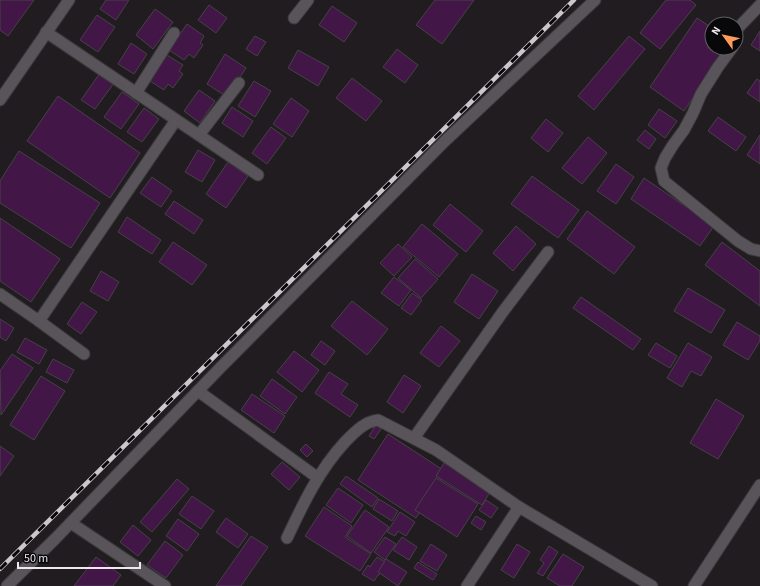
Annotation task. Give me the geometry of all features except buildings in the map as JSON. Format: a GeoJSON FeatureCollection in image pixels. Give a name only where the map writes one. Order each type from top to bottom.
{"type":"FeatureCollection","features":[{"type":"Feature","properties":{"kind":"street"},"geometry":{"type":"LineString","coordinates":[[1,97],[69,0]]}},
{"type":"Feature","properties":{"kind":"street"},"geometry":{"type":"LineString","coordinates":[[294,18],[308,0]]}},
{"type":"Feature","properties":{"kind":"street"},"geometry":{"type":"LineString","coordinates":[[7,586],[71,523],[198,391],[445,141],[595,0]]}},
{"type":"Feature","properties":{"kind":"street"},"geometry":{"type":"LineString","coordinates":[[744,22],[759,8]]}},
{"type":"Feature","properties":{"kind":"street"},"geometry":{"type":"LineString","coordinates":[[46,32],[258,175]]}},
{"type":"Feature","properties":{"kind":"street"},"geometry":{"type":"LineString","coordinates":[[136,93],[174,33]]}},
{"type":"Feature","properties":{"kind":"street"},"geometry":{"type":"LineString","coordinates":[[726,56],[701,94],[693,114],[665,158],[661,168],[664,181],[738,241],[751,249],[760,251]]}},
{"type":"Feature","properties":{"kind":"street"},"geometry":{"type":"LineString","coordinates":[[199,135],[239,83]]}},
{"type":"Feature","properties":{"kind":"street"},"geometry":{"type":"LineString","coordinates":[[39,321],[176,120]]}},
{"type":"Feature","properties":{"kind":"street"},"geometry":{"type":"LineString","coordinates":[[414,438],[502,312],[548,252]]}},
{"type":"Feature","properties":{"kind":"street"},"geometry":{"type":"LineString","coordinates":[[0,294],[84,354]]}},
{"type":"Feature","properties":{"kind":"street"},"geometry":{"type":"LineString","coordinates":[[198,391],[318,478]]}},
{"type":"Feature","properties":{"kind":"street"},"geometry":{"type":"LineString","coordinates":[[287,538],[318,478],[338,450],[353,434],[366,424],[378,420],[436,450],[519,507],[652,586]]}},
{"type":"Feature","properties":{"kind":"street"},"geometry":{"type":"LineString","coordinates":[[694,586],[760,485]]}},
{"type":"Feature","properties":{"kind":"street"},"geometry":{"type":"LineString","coordinates":[[467,586],[519,507]]}},
{"type":"Feature","properties":{"kind":"street"},"geometry":{"type":"LineString","coordinates":[[71,523],[165,586]]}},
{"type":"Feature","properties":{"kind":"railway"},"geometry":{"type":"LineString","coordinates":[[0,569],[574,0]]}}]}
